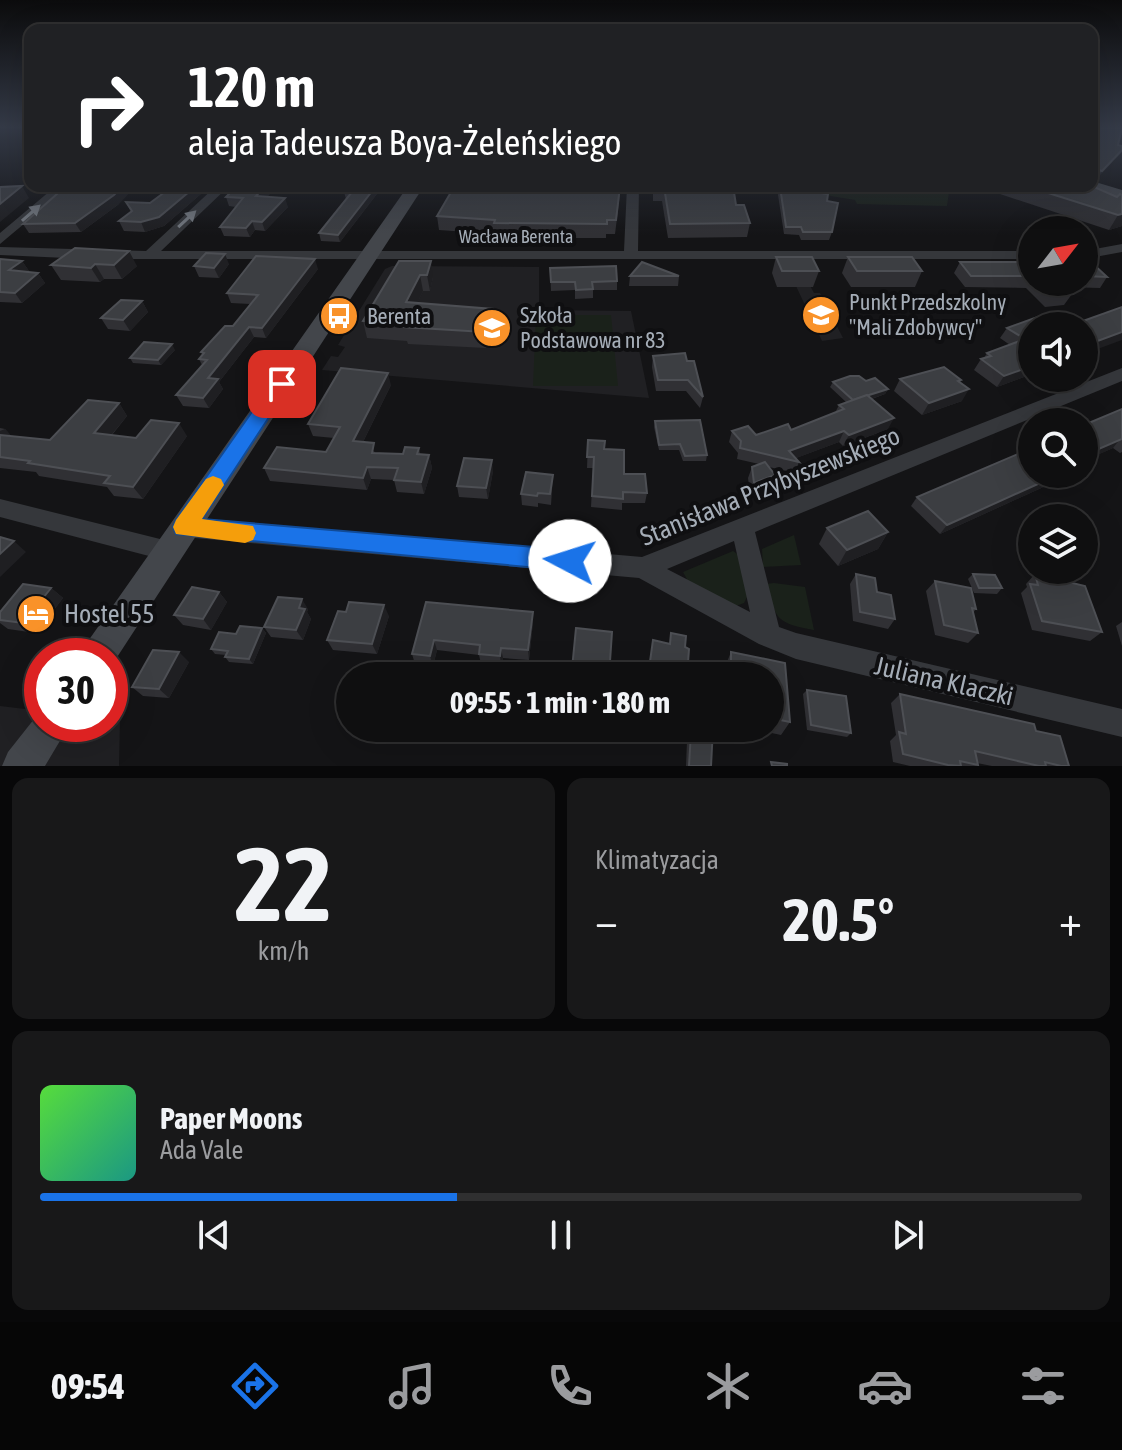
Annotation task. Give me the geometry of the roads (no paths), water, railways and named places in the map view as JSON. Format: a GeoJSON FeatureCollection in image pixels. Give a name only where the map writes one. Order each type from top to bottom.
{"type":"FeatureCollection","features":[{"type":"Feature","properties":{"kind":"street"},"geometry":{"type":"LineString","coordinates":[[1098,188],[1121,194]]}},
{"type":"Feature","properties":{"kind":"street"},"geometry":{"type":"LineString","coordinates":[[0,240],[56,192]]}},
{"type":"Feature","properties":{"kind":"street"},"geometry":{"type":"LineString","coordinates":[[151,253],[217,192]]}},
{"type":"Feature","properties":{"kind":"street"},"geometry":{"type":"LineString","coordinates":[[110,638],[412,192]]}},
{"type":"Feature","properties":{"kind":"street"},"geometry":{"type":"LineString","coordinates":[[631,255],[633,192]]}},
{"type":"Feature","properties":{"kind":"street"},"geometry":{"type":"LineString","coordinates":[[1098,253],[1120,250]]}},
{"type":"Feature","properties":{"kind":"street","name":"Wacława Berenta"},"geometry":{"type":"LineString","coordinates":[[0,251],[89,255],[1018,255]]}},
{"type":"Feature","properties":{"kind":"street","name":"Stanisława Przybyszewskiego"},"geometry":{"type":"LineString","coordinates":[[0,508],[176,539],[642,568],[1122,374]]}},
{"type":"Feature","properties":{"kind":"street"},"geometry":{"type":"LineString","coordinates":[[743,529],[768,635]]}},
{"type":"Feature","properties":{"kind":"street","name":"Juliana Klaczki"},"geometry":{"type":"LineString","coordinates":[[642,568],[768,635],[828,654],[1122,723]]}},
{"type":"Feature","properties":{"kind":"street"},"geometry":{"type":"LineString","coordinates":[[22,766],[39,742]]}},
{"type":"Feature","properties":{"kind":"place","name":"Punkt Przedszkolny \"Mali Zdobywcy\""},"geometry":{"type":"Point","coordinates":[821,315]}},
{"type":"Feature","properties":{"kind":"place","name":"Berenta"},"geometry":{"type":"Point","coordinates":[339,316]}},
{"type":"Feature","properties":{"kind":"place","name":"Szkoła Podstawowa nr 83"},"geometry":{"type":"Point","coordinates":[492,328]}},
{"type":"Feature","properties":{"kind":"place","name":"Hostel 55"},"geometry":{"type":"Point","coordinates":[36,614]}}]}
